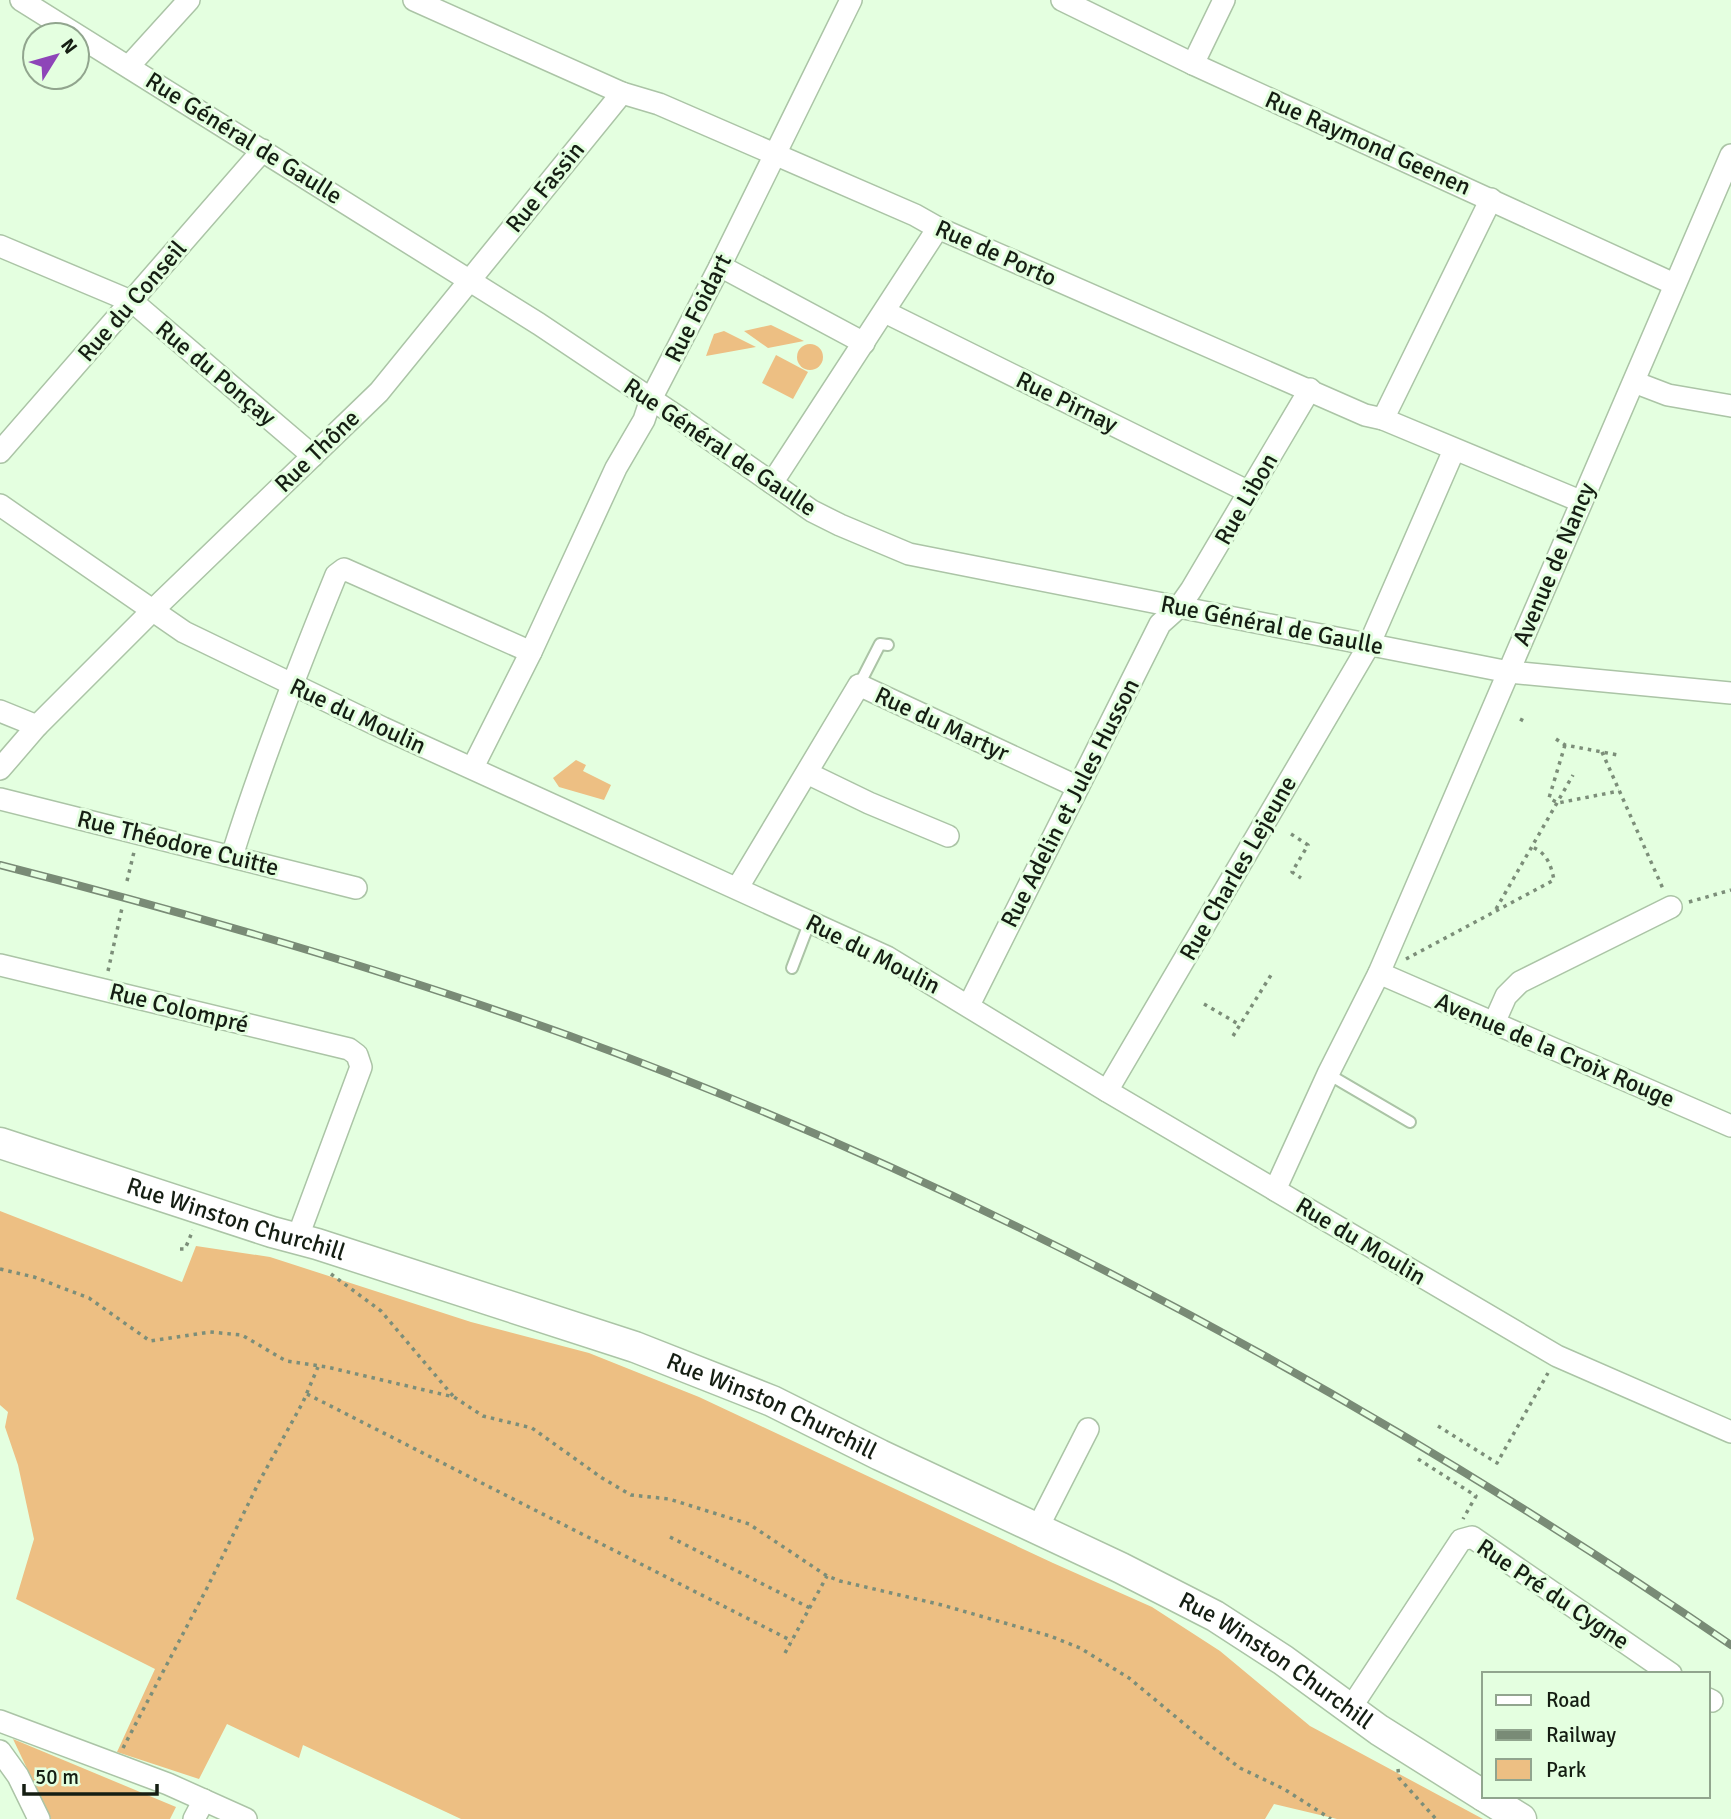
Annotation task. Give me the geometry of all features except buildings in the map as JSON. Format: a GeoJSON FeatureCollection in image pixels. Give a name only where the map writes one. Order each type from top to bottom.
{"type":"FeatureCollection","features":[{"type":"Feature","properties":{"kind":"main road","name":"Rue Winston Churchill"},"geometry":{"type":"LineString","coordinates":[[0,1143],[635,1347],[772,1401],[1121,1568],[1215,1616],[1283,1660],[1393,1738],[1482,1795]]}},
{"type":"Feature","properties":{"kind":"main road","name":"Rue Winston Churchill"},"geometry":{"type":"LineString","coordinates":[[1487,1798],[1521,1819]]}},
{"type":"Feature","properties":{"kind":"street","name":"Rue Général de Gaulle"},"geometry":{"type":"LineString","coordinates":[[21,0],[469,281],[651,399],[812,511],[909,554],[1509,672],[1731,693]]}},
{"type":"Feature","properties":{"kind":"street"},"geometry":{"type":"LineString","coordinates":[[129,66],[189,0]]}},
{"type":"Feature","properties":{"kind":"street","name":"Rue de Porto"},"geometry":{"type":"LineString","coordinates":[[414,0],[622,93],[659,104],[915,215],[938,228],[1365,415],[1382,419],[1580,501]]}},
{"type":"Feature","properties":{"kind":"street","name":"Rue Foidart"},"geometry":{"type":"LineString","coordinates":[[473,767],[531,652],[616,468],[644,420],[651,399],[851,0]]}},
{"type":"Feature","properties":{"kind":"street","name":"Rue Raymond Geenen"},"geometry":{"type":"LineString","coordinates":[[1062,0],[1193,64],[1674,284]]}},
{"type":"Feature","properties":{"kind":"street"},"geometry":{"type":"LineString","coordinates":[[1193,64],[1224,0]]}},
{"type":"Feature","properties":{"kind":"street","name":"Rue Fassin"},"geometry":{"type":"LineString","coordinates":[[469,281],[622,93]]}},
{"type":"Feature","properties":{"kind":"street","name":"Rue du Conseil"},"geometry":{"type":"LineString","coordinates":[[0,452],[263,150]]}},
{"type":"Feature","properties":{"kind":"street","name":"Avenue de Nancy"},"geometry":{"type":"LineString","coordinates":[[1275,1190],[1328,1074],[1379,973],[1731,155]]}},
{"type":"Feature","properties":{"kind":"street"},"geometry":{"type":"LineString","coordinates":[[1382,419],[1491,198]]}},
{"type":"Feature","properties":{"kind":"street"},"geometry":{"type":"LineString","coordinates":[[772,484],[938,228]]}},
{"type":"Feature","properties":{"kind":"street","name":"Rue du Ponçay"},"geometry":{"type":"LineString","coordinates":[[0,246],[133,302],[313,456]]}},
{"type":"Feature","properties":{"kind":"street"},"geometry":{"type":"LineString","coordinates":[[720,266],[864,343]]}},
{"type":"Feature","properties":{"kind":"street","name":"Rue Thône"},"geometry":{"type":"LineString","coordinates":[[0,769],[37,726],[153,610],[379,392],[469,281]]}},
{"type":"Feature","properties":{"kind":"street","name":"Rue Pirnay"},"geometry":{"type":"LineString","coordinates":[[885,312],[1249,492]]}},
{"type":"Feature","properties":{"kind":"street"},"geometry":{"type":"LineString","coordinates":[[1634,382],[1668,395],[1731,406]]}},
{"type":"Feature","properties":{"kind":"street","name":"Rue Libon"},"geometry":{"type":"LineString","coordinates":[[1179,607],[1228,530],[1310,389]]}},
{"type":"Feature","properties":{"kind":"street","name":"Rue Charles Lejeune"},"geometry":{"type":"LineString","coordinates":[[1107,1091],[1369,645],[1454,450]]}},
{"type":"Feature","properties":{"kind":"street","name":"Rue du Moulin"},"geometry":{"type":"LineString","coordinates":[[0,505],[184,632],[290,684],[887,957],[1107,1091],[1557,1356],[1731,1432]]}},
{"type":"Feature","properties":{"kind":"street"},"geometry":{"type":"LineString","coordinates":[[232,856],[290,684],[336,575],[344,569],[531,652]]}},
{"type":"Feature","properties":{"kind":"street","name":"Rue Adelin et Jules Husson"},"geometry":{"type":"LineString","coordinates":[[969,1005],[1160,624],[1179,607]]}},
{"type":"Feature","properties":{"kind":"street","name":"Rue du Martyr"},"geometry":{"type":"LineString","coordinates":[[738,887],[859,685],[1078,787]]}},
{"type":"Feature","properties":{"kind":"street"},"geometry":{"type":"LineString","coordinates":[[0,710],[37,726]]}},
{"type":"Feature","properties":{"kind":"street"},"geometry":{"type":"LineString","coordinates":[[807,773],[948,836]]}},
{"type":"Feature","properties":{"kind":"street","name":"Rue Théodore Cuitte"},"geometry":{"type":"LineString","coordinates":[[0,799],[356,888]]}},
{"type":"Feature","properties":{"kind":"street"},"geometry":{"type":"LineString","coordinates":[[1494,1023],[1506,996],[1520,982],[1671,907]]}},
{"type":"Feature","properties":{"kind":"street","name":"Rue Colompré"},"geometry":{"type":"LineString","coordinates":[[0,965],[349,1049],[357,1055],[361,1067],[297,1239]]}},
{"type":"Feature","properties":{"kind":"street","name":"Avenue de la Croix Rouge"},"geometry":{"type":"LineString","coordinates":[[1379,973],[1731,1126]]}},
{"type":"Feature","properties":{"kind":"street"},"geometry":{"type":"LineString","coordinates":[[1037,1529],[1088,1429]]}},
{"type":"Feature","properties":{"kind":"street","name":"Rue Pré du Cygne"},"geometry":{"type":"LineString","coordinates":[[1350,1709],[1461,1540],[1472,1537],[1668,1672]]}},
{"type":"Feature","properties":{"kind":"street"},"geometry":{"type":"LineString","coordinates":[[0,1721],[115,1763],[246,1819]]}},
{"type":"Feature","properties":{"kind":"street"},"geometry":{"type":"LineString","coordinates":[[0,1751],[18,1776],[38,1819]]}},
{"type":"Feature","properties":{"kind":"street"},"geometry":{"type":"LineString","coordinates":[[194,1819],[204,1800]]}},
{"type":"Feature","properties":{"kind":"lane"},"geometry":{"type":"LineString","coordinates":[[859,685],[880,644],[888,645]]}},
{"type":"Feature","properties":{"kind":"lane"},"geometry":{"type":"LineString","coordinates":[[792,968],[810,921]]}},
{"type":"Feature","properties":{"kind":"lane"},"geometry":{"type":"LineString","coordinates":[[1328,1074],[1410,1122]]}},
{"type":"Feature","properties":{"kind":"path"},"geometry":{"type":"LineString","coordinates":[[1556,739],[1565,745],[1618,755]]}},
{"type":"Feature","properties":{"kind":"path"},"geometry":{"type":"LineString","coordinates":[[1565,745],[1549,799],[1558,803],[1619,790]]}},
{"type":"Feature","properties":{"kind":"path"},"geometry":{"type":"LineString","coordinates":[[1602,752],[1671,907],[1725,894],[1731,890]]}},
{"type":"Feature","properties":{"kind":"path"},"geometry":{"type":"LineString","coordinates":[[1495,910],[1573,775]]}},
{"type":"Feature","properties":{"kind":"path"},"geometry":{"type":"LineString","coordinates":[[127,881],[141,834]]}},
{"type":"Feature","properties":{"kind":"path"},"geometry":{"type":"LineString","coordinates":[[1291,834],[1308,845],[1292,872],[1301,877]]}},
{"type":"Feature","properties":{"kind":"path"},"geometry":{"type":"LineString","coordinates":[[1379,973],[1553,880],[1551,866],[1542,851],[1532,847]]}},
{"type":"Feature","properties":{"kind":"path"},"geometry":{"type":"LineString","coordinates":[[102,990],[122,908]]}},
{"type":"Feature","properties":{"kind":"path"},"geometry":{"type":"LineString","coordinates":[[1233,1036],[1271,975]]}},
{"type":"Feature","properties":{"kind":"path"},"geometry":{"type":"LineString","coordinates":[[1204,1004],[1240,1025]]}},
{"type":"Feature","properties":{"kind":"path"},"geometry":{"type":"LineString","coordinates":[[180,1249],[185,1249],[195,1225]]}},
{"type":"Feature","properties":{"kind":"path"},"geometry":{"type":"LineString","coordinates":[[0,1269],[34,1277],[89,1298],[150,1341],[210,1332],[242,1335],[286,1361],[327,1367],[454,1397]]}},
{"type":"Feature","properties":{"kind":"path"},"geometry":{"type":"LineString","coordinates":[[330,1273],[382,1311],[454,1397],[483,1416],[532,1428],[602,1478],[631,1495],[669,1499],[749,1524],[827,1576],[942,1605],[1050,1636],[1080,1648],[1129,1678],[1240,1768],[1284,1789],[1331,1819]]}},
{"type":"Feature","properties":{"kind":"path"},"geometry":{"type":"LineString","coordinates":[[1438,1426],[1497,1463],[1557,1356]]}},
{"type":"Feature","properties":{"kind":"path"},"geometry":{"type":"LineString","coordinates":[[115,1763],[307,1394],[318,1367]]}},
{"type":"Feature","properties":{"kind":"path"},"geometry":{"type":"LineString","coordinates":[[307,1394],[792,1641]]}},
{"type":"Feature","properties":{"kind":"path"},"geometry":{"type":"LineString","coordinates":[[1418,1459],[1476,1496]]}},
{"type":"Feature","properties":{"kind":"path"},"geometry":{"type":"LineString","coordinates":[[670,1537],[810,1608]]}},
{"type":"Feature","properties":{"kind":"path"},"geometry":{"type":"LineString","coordinates":[[785,1653],[827,1576]]}},
{"type":"Feature","properties":{"kind":"path"},"geometry":{"type":"LineString","coordinates":[[1393,1738],[1399,1779],[1436,1819]]}},
{"type":"Feature","properties":{"kind":"green space"},"geometry":{"type":"Polygon","coordinates":[[[771,325],[804,341],[768,348],[744,331],[771,325]]]}},
{"type":"Feature","properties":{"kind":"green space"},"geometry":{"type":"Polygon","coordinates":[[[724,331],[756,347],[706,356],[714,334],[724,331]]]}},
{"type":"Feature","properties":{"kind":"green space"},"geometry":{"type":"Polygon","coordinates":[[[810,344],[819,348],[823,357],[819,366],[810,370],[801,366],[797,357],[801,348],[810,344]]]}},
{"type":"Feature","properties":{"kind":"green space"},"geometry":{"type":"Polygon","coordinates":[[[776,355],[808,372],[793,399],[762,383],[776,355]]]}},
{"type":"Feature","properties":{"kind":"green space"},"geometry":{"type":"Polygon","coordinates":[[[576,760],[586,765],[583,771],[611,785],[604,800],[559,787],[553,778],[576,760]]]}},
{"type":"Feature","properties":{"kind":"green space"},"geometry":{"type":"Polygon","coordinates":[[[0,1211],[182,1282],[196,1246],[270,1257],[471,1322],[589,1353],[699,1397],[1152,1607],[1220,1651],[1310,1726],[1483,1819],[1337,1819],[1274,1804],[1265,1819],[461,1819],[303,1745],[299,1758],[227,1724],[199,1779],[117,1752],[155,1669],[16,1599],[34,1539],[18,1465],[5,1427],[8,1412],[0,1405],[0,1211]]]}},
{"type":"Feature","properties":{"kind":"green space"},"geometry":{"type":"Polygon","coordinates":[[[13,1739],[176,1807],[170,1819],[51,1819],[13,1739]]]}},
{"type":"Feature","properties":{"kind":"railway"},"geometry":{"type":"LineString","coordinates":[[0,865],[287,944],[500,1011],[723,1095],[874,1160],[1023,1229],[1169,1304],[1313,1383],[1594,1554],[1731,1645]]}}]}
